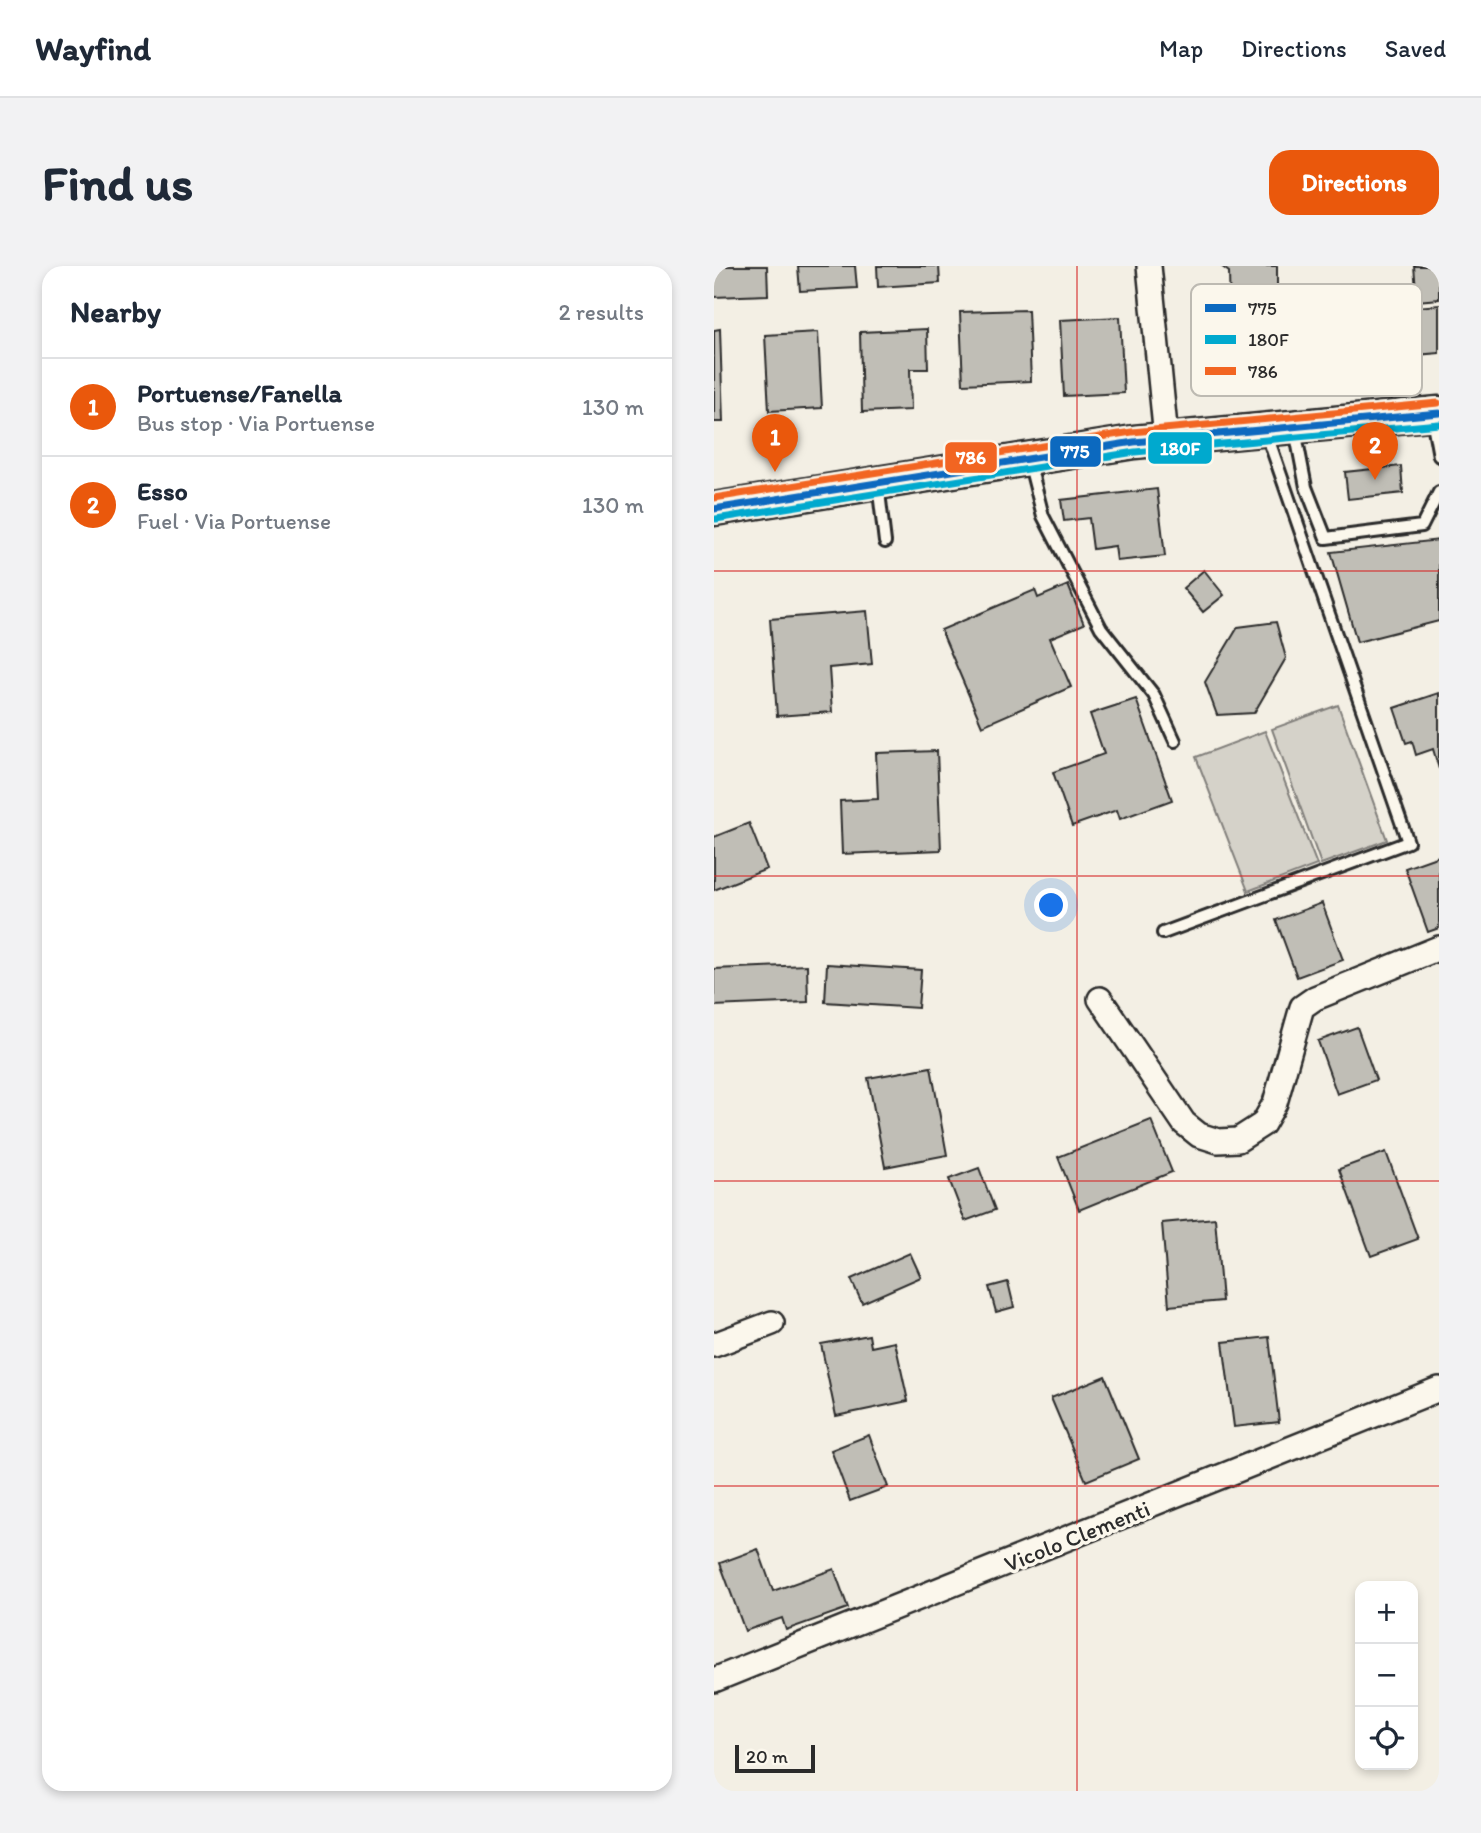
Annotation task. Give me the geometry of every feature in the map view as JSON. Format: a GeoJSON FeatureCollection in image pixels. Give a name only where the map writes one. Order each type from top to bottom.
{"type":"FeatureCollection","features":[{"type":"Feature","properties":{"kind":"main road"},"geometry":{"type":"LineString","coordinates":[[714,509],[1166,438],[1435,413]]}},
{"type":"Feature","properties":{"kind":"street"},"geometry":{"type":"LineString","coordinates":[[1149,266],[1166,438]]}},
{"type":"Feature","properties":{"kind":"street"},"geometry":{"type":"LineString","coordinates":[[1100,999],[1184,1124],[1199,1135],[1229,1141],[1247,1137],[1263,1124],[1278,1093],[1302,1007],[1315,998],[1439,948]]}},
{"type":"Feature","properties":{"kind":"street"},"geometry":{"type":"LineString","coordinates":[[714,1345],[772,1323]]}},
{"type":"Feature","properties":{"kind":"street","name":"Vicolo Clementi"},"geometry":{"type":"LineString","coordinates":[[714,1680],[1439,1389]]}},
{"type":"Feature","properties":{"kind":"lane"},"geometry":{"type":"LineString","coordinates":[[1435,413],[1439,456]]}},
{"type":"Feature","properties":{"kind":"lane"},"geometry":{"type":"LineString","coordinates":[[1280,428],[1326,538],[1422,526],[1439,492]]}},
{"type":"Feature","properties":{"kind":"lane"},"geometry":{"type":"LineString","coordinates":[[1163,933],[1408,842],[1280,428]]}},
{"type":"Feature","properties":{"kind":"lane"},"geometry":{"type":"LineString","coordinates":[[1028,458],[1044,516],[1101,628],[1154,695],[1175,741]]}},
{"type":"Feature","properties":{"kind":"lane"},"geometry":{"type":"LineString","coordinates":[[877,482],[885,542]]}},
{"type":"Feature","properties":{"kind":"shaded area"},"geometry":{"type":"Polygon","coordinates":[[[1338,705],[1387,840],[1321,864],[1272,729],[1338,705]]]}},
{"type":"Feature","properties":{"kind":"shaded area"},"geometry":{"type":"Polygon","coordinates":[[[1265,731],[1317,865],[1248,891],[1196,757],[1265,731]]]}},
{"type":"Feature","properties":{"kind":"building"},"geometry":{"type":"Polygon","coordinates":[[[714,266],[767,266],[768,295],[714,297],[714,266]]]}},
{"type":"Feature","properties":{"kind":"building"},"geometry":{"type":"Polygon","coordinates":[[[798,266],[855,266],[857,288],[800,291],[798,266]]]}},
{"type":"Feature","properties":{"kind":"building"},"geometry":{"type":"Polygon","coordinates":[[[877,266],[939,266],[940,283],[878,287],[877,266]]]}},
{"type":"Feature","properties":{"kind":"building"},"geometry":{"type":"Polygon","coordinates":[[[1221,266],[1277,266],[1277,284],[1229,284],[1229,272],[1221,266]]]}},
{"type":"Feature","properties":{"kind":"building"},"geometry":{"type":"Polygon","coordinates":[[[1414,266],[1439,266],[1439,299],[1422,301],[1422,284],[1416,284],[1414,266]]]}},
{"type":"Feature","properties":{"kind":"building"},"geometry":{"type":"Polygon","coordinates":[[[1439,305],[1439,353],[1422,354],[1422,306],[1439,305]]]}},
{"type":"Feature","properties":{"kind":"building"},"geometry":{"type":"Polygon","coordinates":[[[1028,310],[1031,381],[963,384],[960,312],[1028,310]]]}},
{"type":"Feature","properties":{"kind":"building"},"geometry":{"type":"Polygon","coordinates":[[[1120,317],[1124,393],[1064,396],[1060,320],[1120,317]]]}},
{"type":"Feature","properties":{"kind":"building"},"geometry":{"type":"Polygon","coordinates":[[[720,329],[723,422],[714,422],[714,330],[720,329]]]}},
{"type":"Feature","properties":{"kind":"building"},"geometry":{"type":"Polygon","coordinates":[[[927,329],[928,369],[910,369],[911,410],[862,412],[860,332],[927,329]]]}},
{"type":"Feature","properties":{"kind":"building"},"geometry":{"type":"Polygon","coordinates":[[[818,332],[822,408],[769,411],[765,335],[818,332]]]}},
{"type":"Feature","properties":{"kind":"building"},"geometry":{"type":"Polygon","coordinates":[[[1401,466],[1403,493],[1348,499],[1345,472],[1401,466]]]}},
{"type":"Feature","properties":{"kind":"building"},"geometry":{"type":"Polygon","coordinates":[[[1157,489],[1165,556],[1117,561],[1115,546],[1093,549],[1089,518],[1064,521],[1061,500],[1157,489]]]}},
{"type":"Feature","properties":{"kind":"building"},"geometry":{"type":"Polygon","coordinates":[[[1439,540],[1439,621],[1357,642],[1331,552],[1439,540]]]}},
{"type":"Feature","properties":{"kind":"building"},"geometry":{"type":"Polygon","coordinates":[[[1204,570],[1224,595],[1203,612],[1183,588],[1204,570]]]}},
{"type":"Feature","properties":{"kind":"building"},"geometry":{"type":"Polygon","coordinates":[[[1068,585],[1084,624],[1050,638],[1071,687],[982,726],[941,630],[1035,590],[1038,598],[1068,585]]]}},
{"type":"Feature","properties":{"kind":"building"},"geometry":{"type":"Polygon","coordinates":[[[867,611],[872,664],[829,668],[832,712],[777,716],[770,619],[867,611]]]}},
{"type":"Feature","properties":{"kind":"building"},"geometry":{"type":"Polygon","coordinates":[[[1276,622],[1286,658],[1254,713],[1217,715],[1205,682],[1238,627],[1276,622]]]}},
{"type":"Feature","properties":{"kind":"building"},"geometry":{"type":"Polygon","coordinates":[[[1439,693],[1439,769],[1433,749],[1416,755],[1412,741],[1406,743],[1394,708],[1439,693]]]}},
{"type":"Feature","properties":{"kind":"building"},"geometry":{"type":"Polygon","coordinates":[[[1136,699],[1172,800],[1120,819],[1117,810],[1072,826],[1053,772],[1104,754],[1090,714],[1136,699]]]}},
{"type":"Feature","properties":{"kind":"building"},"geometry":{"type":"Polygon","coordinates":[[[937,751],[941,850],[842,854],[840,801],[878,799],[876,753],[937,751]]]}},
{"type":"Feature","properties":{"kind":"building"},"geometry":{"type":"Polygon","coordinates":[[[749,823],[767,869],[714,890],[714,837],[749,823]]]}},
{"type":"Feature","properties":{"kind":"building"},"geometry":{"type":"Polygon","coordinates":[[[1439,856],[1439,928],[1428,932],[1405,868],[1439,856]]]}},
{"type":"Feature","properties":{"kind":"building"},"geometry":{"type":"Polygon","coordinates":[[[1322,903],[1343,960],[1297,977],[1276,920],[1322,903]]]}},
{"type":"Feature","properties":{"kind":"building"},"geometry":{"type":"Polygon","coordinates":[[[827,964],[921,970],[918,1008],[825,1002],[827,964]]]}},
{"type":"Feature","properties":{"kind":"building"},"geometry":{"type":"Polygon","coordinates":[[[807,965],[808,1002],[714,1006],[714,969],[807,965]]]}},
{"type":"Feature","properties":{"kind":"building"},"geometry":{"type":"Polygon","coordinates":[[[1357,1027],[1376,1080],[1337,1094],[1318,1041],[1357,1027]]]}},
{"type":"Feature","properties":{"kind":"building"},"geometry":{"type":"Polygon","coordinates":[[[931,1067],[947,1155],[885,1167],[868,1078],[931,1067]]]}},
{"type":"Feature","properties":{"kind":"building"},"geometry":{"type":"Polygon","coordinates":[[[1151,1120],[1172,1172],[1079,1210],[1058,1157],[1151,1120]]]}},
{"type":"Feature","properties":{"kind":"building"},"geometry":{"type":"Polygon","coordinates":[[[1386,1152],[1418,1239],[1371,1256],[1339,1169],[1386,1152]]]}},
{"type":"Feature","properties":{"kind":"building"},"geometry":{"type":"Polygon","coordinates":[[[979,1168],[995,1210],[965,1221],[949,1179],[979,1168]]]}},
{"type":"Feature","properties":{"kind":"building"},"geometry":{"type":"Polygon","coordinates":[[[1215,1218],[1222,1301],[1169,1306],[1162,1223],[1215,1218]]]}},
{"type":"Feature","properties":{"kind":"building"},"geometry":{"type":"Polygon","coordinates":[[[910,1253],[921,1277],[862,1303],[851,1279],[910,1253]]]}},
{"type":"Feature","properties":{"kind":"building"},"geometry":{"type":"Polygon","coordinates":[[[1008,1282],[1014,1307],[996,1312],[989,1287],[1008,1282]]]}},
{"type":"Feature","properties":{"kind":"building"},"geometry":{"type":"Polygon","coordinates":[[[869,1335],[871,1347],[895,1342],[908,1401],[836,1416],[821,1344],[869,1335]]]}},
{"type":"Feature","properties":{"kind":"building"},"geometry":{"type":"Polygon","coordinates":[[[1269,1337],[1279,1422],[1234,1427],[1223,1342],[1269,1337]]]}},
{"type":"Feature","properties":{"kind":"building"},"geometry":{"type":"Polygon","coordinates":[[[1105,1376],[1139,1459],[1086,1481],[1051,1398],[1105,1376]]]}},
{"type":"Feature","properties":{"kind":"building"},"geometry":{"type":"Polygon","coordinates":[[[869,1435],[888,1487],[850,1501],[831,1450],[869,1435]]]}},
{"type":"Feature","properties":{"kind":"building"},"geometry":{"type":"Polygon","coordinates":[[[758,1549],[773,1591],[834,1569],[848,1608],[786,1630],[782,1618],[745,1631],[720,1563],[758,1549]]]}},
{"type":"Feature","properties":{"kind":"transit line","name":"786"},"geometry":{"type":"LineString","coordinates":[[714,498],[1132,432],[1438,403]]}},
{"type":"Feature","properties":{"kind":"transit line","name":"775"},"geometry":{"type":"LineString","coordinates":[[714,509],[1134,442],[1439,413]]}},
{"type":"Feature","properties":{"kind":"transit line","name":"180F"},"geometry":{"type":"LineString","coordinates":[[716,519],[1135,452],[1439,424]]}},
{"type":"Feature","properties":{"kind":"place","name":"Portuense/Fanella"},"geometry":{"type":"Point","coordinates":[775,472]}},
{"type":"Feature","properties":{"kind":"place","name":"Esso"},"geometry":{"type":"Point","coordinates":[1375,480]}}]}
